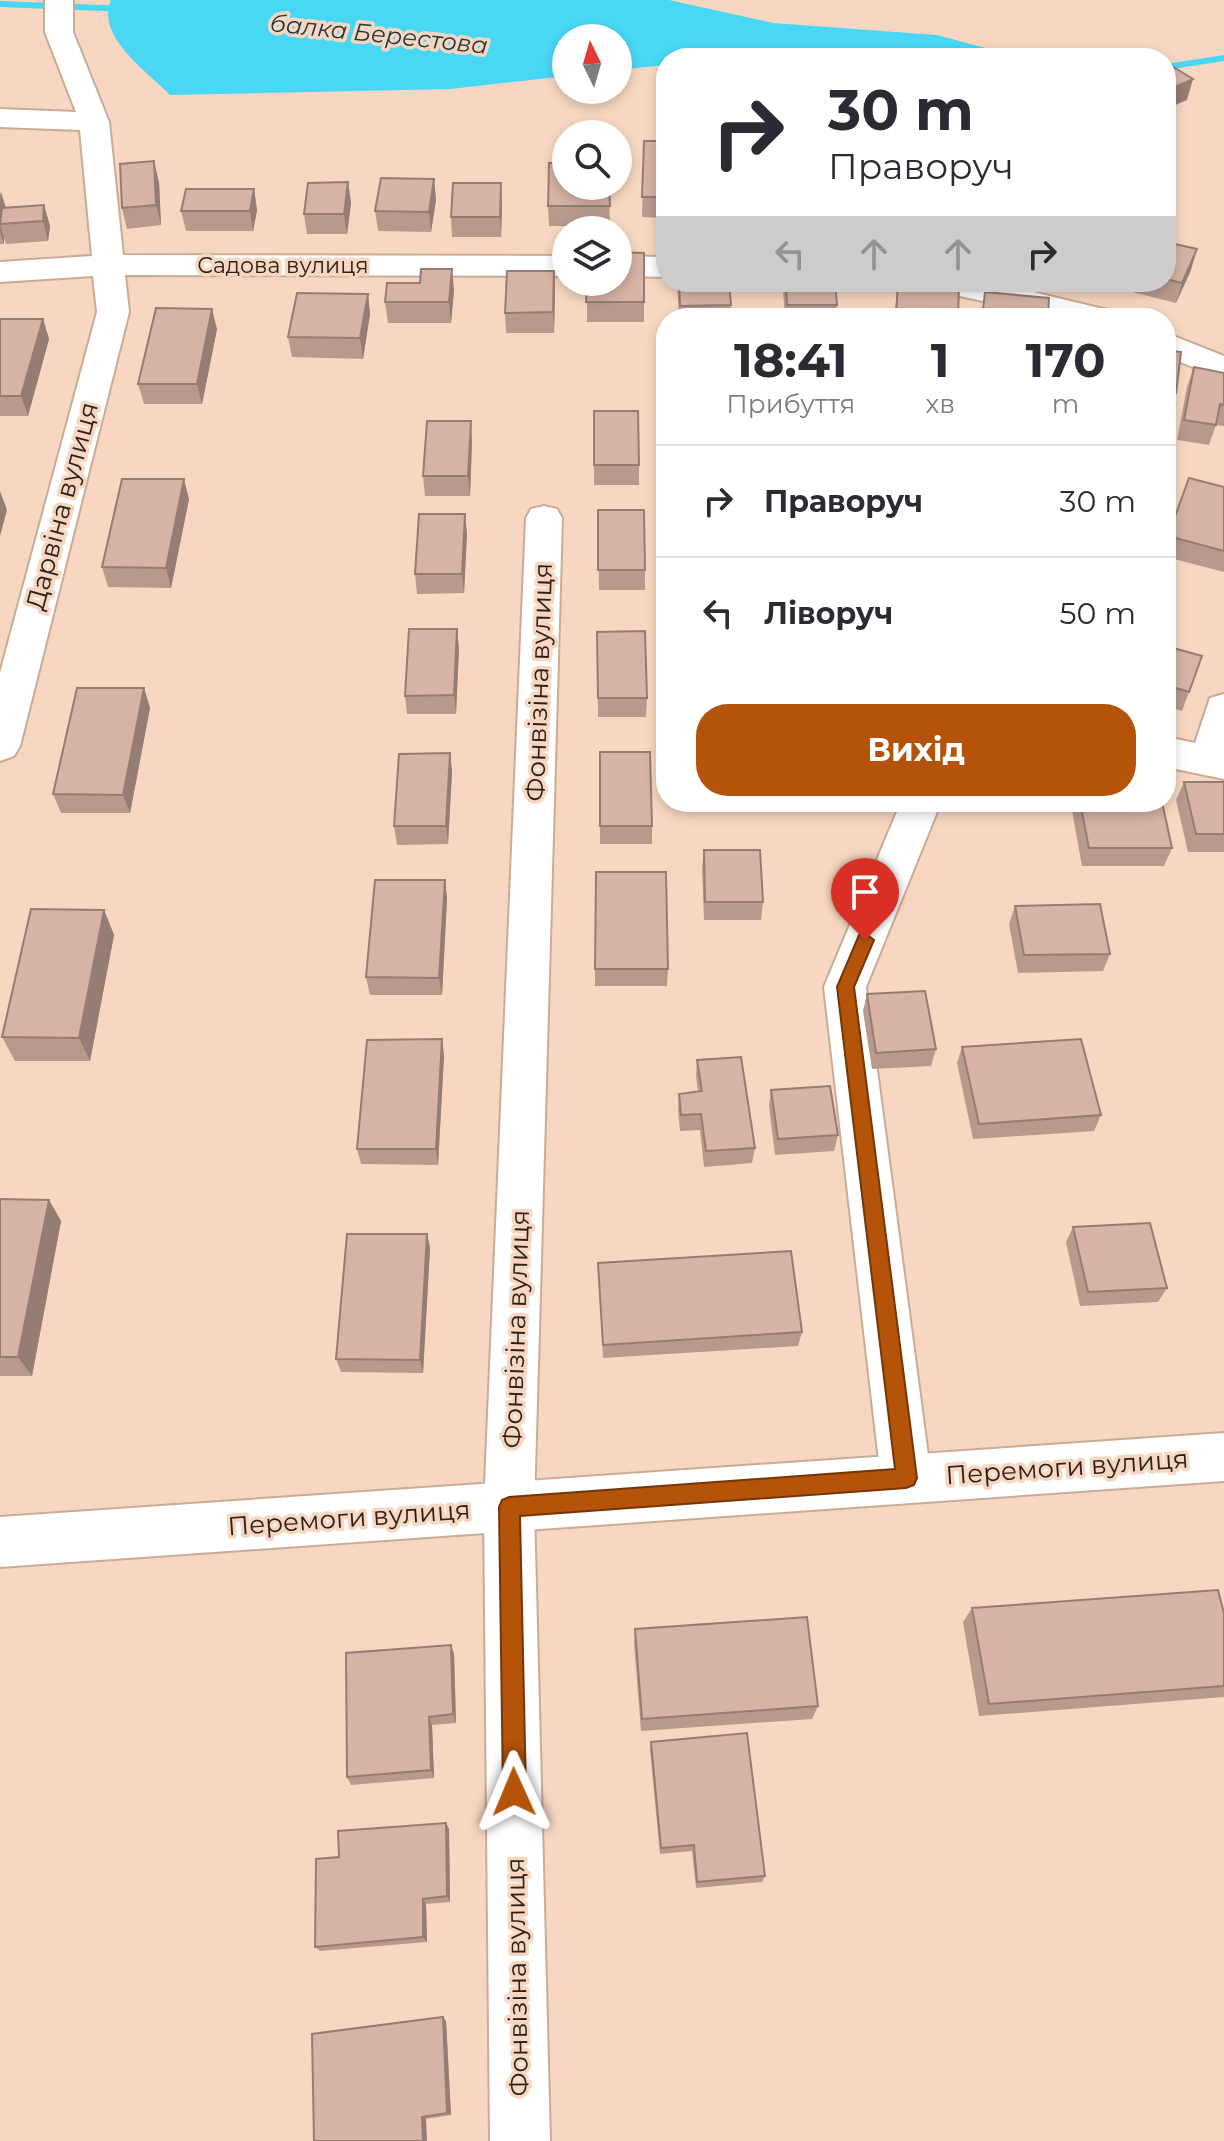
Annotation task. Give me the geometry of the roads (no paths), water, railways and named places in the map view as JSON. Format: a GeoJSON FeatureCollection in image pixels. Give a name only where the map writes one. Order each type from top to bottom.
{"type":"FeatureCollection","features":[{"type":"Feature","properties":{"kind":"street","name":"Дарвіна вулиця"},"geometry":{"type":"LineString","coordinates":[[0,746],[113,312],[94,122],[59,32],[59,0]]}},
{"type":"Feature","properties":{"kind":"street"},"geometry":{"type":"LineString","coordinates":[[0,118],[94,122]]}},
{"type":"Feature","properties":{"kind":"street","name":"Садова вулиця"},"geometry":{"type":"LineString","coordinates":[[0,272],[107,265],[552,266]]}},
{"type":"Feature","properties":{"kind":"street"},"geometry":{"type":"LineString","coordinates":[[632,266],[656,267]]}},
{"type":"Feature","properties":{"kind":"street"},"geometry":{"type":"LineString","coordinates":[[991,292],[1064,308]]}},
{"type":"Feature","properties":{"kind":"street"},"geometry":{"type":"LineString","coordinates":[[1176,347],[1224,369]]}},
{"type":"Feature","properties":{"kind":"street","name":"Фонвізіна вулиця"},"geometry":{"type":"LineString","coordinates":[[520,2141],[509,1507],[544,518]]}},
{"type":"Feature","properties":{"kind":"street"},"geometry":{"type":"LineString","coordinates":[[1176,754],[1216,762],[1224,708]]}},
{"type":"Feature","properties":{"kind":"street"},"geometry":{"type":"LineString","coordinates":[[906,1478],[845,987],[917,812]]}},
{"type":"Feature","properties":{"kind":"street","name":"Перемоги вулиця"},"geometry":{"type":"LineString","coordinates":[[0,1542],[1224,1457]]}},
{"type":"Feature","properties":{"kind":"water"},"geometry":{"type":"Polygon","coordinates":[[[111,0],[669,0],[773,23],[937,35],[986,48],[656,48],[656,66],[632,69],[632,24],[552,24],[552,78],[451,89],[170,95],[126,53],[110,27],[108,14],[111,0]]]}},
{"type":"Feature","properties":{"kind":"waterway","name":"балка Берестова"},"geometry":{"type":"LineString","coordinates":[[0,4],[128,9]]}},
{"type":"Feature","properties":{"kind":"waterway","name":"балка Берестова"},"geometry":{"type":"LineString","coordinates":[[1176,65],[1224,58]]}}]}
